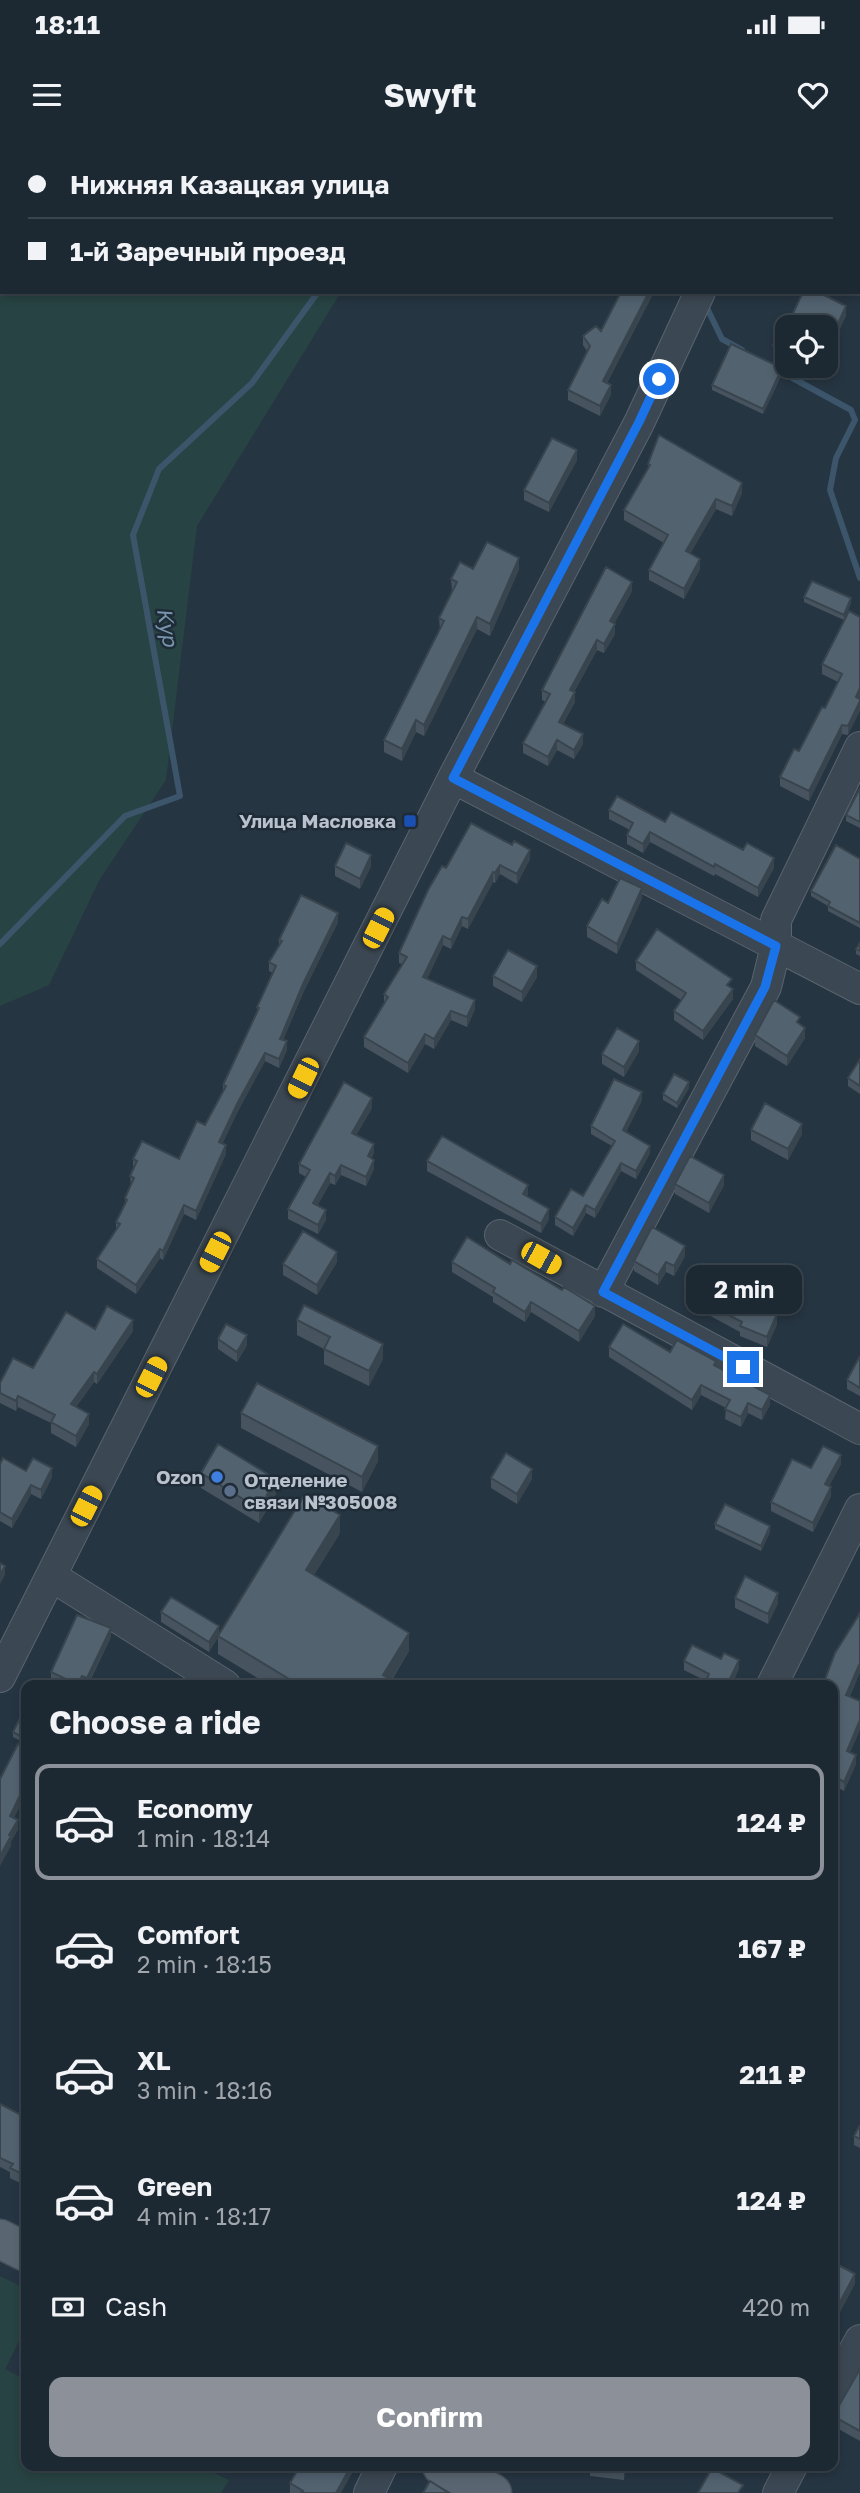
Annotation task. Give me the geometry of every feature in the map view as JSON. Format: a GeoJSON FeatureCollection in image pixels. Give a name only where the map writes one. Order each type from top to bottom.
{"type":"FeatureCollection","features":[{"type":"Feature","properties":{"kind":"main road"},"geometry":{"type":"LineString","coordinates":[[0,2239],[21,2250]]}},
{"type":"Feature","properties":{"kind":"main road"},"geometry":{"type":"LineString","coordinates":[[451,2471],[492,2493]]}},
{"type":"Feature","properties":{"kind":"street"},"geometry":{"type":"LineString","coordinates":[[0,1677],[453,778],[639,422],[699,294]]}},
{"type":"Feature","properties":{"kind":"street"},"geometry":{"type":"LineString","coordinates":[[603,1292],[765,987],[776,946],[776,920],[860,747]]}},
{"type":"Feature","properties":{"kind":"street"},"geometry":{"type":"LineString","coordinates":[[453,778],[860,989]]}},
{"type":"Feature","properties":{"kind":"street"},"geometry":{"type":"LineString","coordinates":[[500,1236],[860,1429]]}},
{"type":"Feature","properties":{"kind":"street"},"geometry":{"type":"LineString","coordinates":[[775,1680],[860,1510]]}},
{"type":"Feature","properties":{"kind":"street"},"geometry":{"type":"LineString","coordinates":[[51,1576],[217,1680]]}},
{"type":"Feature","properties":{"kind":"street"},"geometry":{"type":"LineString","coordinates":[[838,2381],[860,2340]]}},
{"type":"Feature","properties":{"kind":"street"},"geometry":{"type":"LineString","coordinates":[[369,2493],[380,2471]]}},
{"type":"Feature","properties":{"kind":"street"},"geometry":{"type":"LineString","coordinates":[[778,2493],[789,2471]]}},
{"type":"Feature","properties":{"kind":"green space"},"geometry":{"type":"Polygon","coordinates":[[[0,294],[340,294],[197,526],[166,780],[100,879],[49,985],[0,1006],[0,294]]]}},
{"type":"Feature","properties":{"kind":"green space"},"geometry":{"type":"Polygon","coordinates":[[[0,2276],[21,2286],[21,2337],[5,2369],[21,2377],[21,2471],[210,2471],[229,2480],[221,2493],[0,2493],[0,2276]]]}},
{"type":"Feature","properties":{"kind":"building"},"geometry":{"type":"Polygon","coordinates":[[[620,294],[648,294],[603,381],[611,385],[600,406],[568,390],[590,346],[583,336],[596,326],[601,331],[620,294]]]}},
{"type":"Feature","properties":{"kind":"building"},"geometry":{"type":"Polygon","coordinates":[[[802,294],[822,294],[846,306],[838,324],[838,315],[792,315],[802,294]]]}},
{"type":"Feature","properties":{"kind":"building"},"geometry":{"type":"Polygon","coordinates":[[[731,344],[775,365],[775,378],[777,378],[763,409],[712,385],[731,344]]]}},
{"type":"Feature","properties":{"kind":"building"},"geometry":{"type":"Polygon","coordinates":[[[659,435],[742,483],[732,506],[716,499],[686,551],[700,559],[684,589],[649,570],[668,535],[624,510],[650,465],[648,464],[659,435]]]}},
{"type":"Feature","properties":{"kind":"building"},"geometry":{"type":"Polygon","coordinates":[[[552,438],[577,450],[549,503],[524,490],[552,438]]]}},
{"type":"Feature","properties":{"kind":"building"},"geometry":{"type":"Polygon","coordinates":[[[487,542],[519,558],[490,624],[477,617],[424,725],[416,720],[402,749],[384,740],[444,621],[439,618],[457,582],[451,579],[460,562],[473,569],[487,542]]]}},
{"type":"Feature","properties":{"kind":"building"},"geometry":{"type":"Polygon","coordinates":[[[606,567],[632,582],[610,621],[615,624],[604,644],[597,640],[570,690],[575,692],[559,722],[583,734],[574,750],[557,740],[548,757],[523,743],[550,694],[542,690],[606,567]]]}},
{"type":"Feature","properties":{"kind":"building"},"geometry":{"type":"Polygon","coordinates":[[[812,581],[851,598],[844,615],[804,597],[812,581]]]}},
{"type":"Feature","properties":{"kind":"building"},"geometry":{"type":"Polygon","coordinates":[[[849,611],[860,617],[860,688],[856,697],[860,701],[848,726],[842,725],[809,791],[780,777],[794,749],[799,751],[822,707],[825,708],[842,674],[822,664],[849,611]]]}},
{"type":"Feature","properties":{"kind":"building"},"geometry":{"type":"Polygon","coordinates":[[[860,788],[860,822],[846,815],[860,788]]]}},
{"type":"Feature","properties":{"kind":"building"},"geometry":{"type":"Polygon","coordinates":[[[617,796],[665,822],[671,812],[743,850],[747,843],[774,858],[758,888],[650,832],[643,844],[627,835],[633,823],[609,810],[617,796]]]}},
{"type":"Feature","properties":{"kind":"building"},"geometry":{"type":"Polygon","coordinates":[[[471,823],[512,845],[514,841],[530,850],[517,874],[500,865],[495,873],[493,872],[468,919],[462,917],[451,940],[443,936],[423,977],[475,1000],[467,1017],[451,1011],[434,1039],[425,1034],[408,1063],[364,1037],[388,997],[384,994],[407,957],[399,953],[428,890],[442,866],[446,868],[471,823]]]}},
{"type":"Feature","properties":{"kind":"building"},"geometry":{"type":"Polygon","coordinates":[[[346,843],[371,855],[360,879],[335,866],[346,843]]]}},
{"type":"Feature","properties":{"kind":"building"},"geometry":{"type":"Polygon","coordinates":[[[836,845],[860,859],[860,923],[828,906],[830,902],[811,891],[836,845]]]}},
{"type":"Feature","properties":{"kind":"building"},"geometry":{"type":"Polygon","coordinates":[[[620,878],[642,888],[617,944],[587,926],[602,899],[608,903],[620,878]]]}},
{"type":"Feature","properties":{"kind":"building"},"geometry":{"type":"Polygon","coordinates":[[[301,895],[338,913],[303,984],[280,1039],[287,1041],[279,1059],[265,1053],[219,1142],[226,1145],[196,1211],[184,1205],[163,1251],[160,1249],[136,1285],[97,1259],[120,1224],[116,1222],[134,1178],[130,1176],[137,1161],[133,1159],[142,1141],[179,1159],[197,1121],[205,1125],[226,1086],[223,1085],[259,1008],[257,1007],[276,966],[269,962],[282,941],[279,940],[301,895]]]}},
{"type":"Feature","properties":{"kind":"building"},"geometry":{"type":"Polygon","coordinates":[[[657,929],[732,979],[727,985],[733,989],[703,1031],[674,1011],[686,993],[636,961],[657,929]]]}},
{"type":"Feature","properties":{"kind":"building"},"geometry":{"type":"Polygon","coordinates":[[[508,950],[537,966],[522,992],[493,976],[508,950]]]}},
{"type":"Feature","properties":{"kind":"building"},"geometry":{"type":"Polygon","coordinates":[[[774,1000],[800,1017],[797,1022],[805,1028],[787,1056],[755,1035],[774,1000]]]}},
{"type":"Feature","properties":{"kind":"building"},"geometry":{"type":"Polygon","coordinates":[[[617,1028],[639,1041],[624,1067],[602,1054],[617,1028]]]}},
{"type":"Feature","properties":{"kind":"building"},"geometry":{"type":"Polygon","coordinates":[[[860,1059],[860,1086],[848,1078],[860,1059]]]}},
{"type":"Feature","properties":{"kind":"building"},"geometry":{"type":"Polygon","coordinates":[[[674,1074],[689,1082],[677,1103],[663,1094],[674,1074]]]}},
{"type":"Feature","properties":{"kind":"building"},"geometry":{"type":"Polygon","coordinates":[[[614,1079],[642,1092],[623,1130],[650,1146],[636,1171],[621,1163],[595,1210],[586,1205],[573,1228],[555,1217],[571,1189],[583,1196],[615,1141],[591,1126],[614,1079]]]}},
{"type":"Feature","properties":{"kind":"building"},"geometry":{"type":"Polygon","coordinates":[[[344,1082],[372,1098],[352,1133],[374,1144],[368,1156],[374,1160],[366,1177],[341,1165],[335,1176],[330,1173],[313,1203],[326,1210],[318,1225],[288,1209],[310,1170],[299,1164],[344,1082]]]}},
{"type":"Feature","properties":{"kind":"building"},"geometry":{"type":"Polygon","coordinates":[[[765,1103],[802,1124],[788,1149],[751,1130],[765,1103]]]}},
{"type":"Feature","properties":{"kind":"building"},"geometry":{"type":"Polygon","coordinates":[[[442,1136],[528,1185],[523,1194],[549,1209],[541,1224],[427,1161],[442,1136]]]}},
{"type":"Feature","properties":{"kind":"building"},"geometry":{"type":"Polygon","coordinates":[[[690,1156],[724,1175],[709,1203],[675,1184],[690,1156]]]}},
{"type":"Feature","properties":{"kind":"building"},"geometry":{"type":"Polygon","coordinates":[[[652,1227],[685,1246],[674,1266],[666,1262],[658,1275],[634,1261],[652,1227]]]}},
{"type":"Feature","properties":{"kind":"building"},"geometry":{"type":"Polygon","coordinates":[[[303,1231],[337,1252],[317,1285],[283,1264],[303,1231]]]}},
{"type":"Feature","properties":{"kind":"building"},"geometry":{"type":"Polygon","coordinates":[[[467,1237],[510,1264],[512,1260],[595,1306],[579,1331],[531,1302],[525,1312],[493,1292],[495,1288],[452,1262],[467,1237]]]}},
{"type":"Feature","properties":{"kind":"building"},"geometry":{"type":"Polygon","coordinates":[[[703,1271],[729,1284],[725,1292],[777,1314],[767,1337],[740,1326],[742,1322],[690,1295],[703,1271]]]}},
{"type":"Feature","properties":{"kind":"building"},"geometry":{"type":"Polygon","coordinates":[[[304,1305],[383,1344],[369,1371],[324,1349],[330,1337],[297,1320],[304,1305]]]}},
{"type":"Feature","properties":{"kind":"building"},"geometry":{"type":"Polygon","coordinates":[[[107,1306],[133,1320],[97,1374],[94,1372],[71,1404],[89,1414],[76,1436],[51,1422],[55,1415],[18,1396],[16,1401],[0,1393],[0,1383],[13,1358],[33,1368],[66,1312],[95,1329],[107,1306]]]}},
{"type":"Feature","properties":{"kind":"building"},"geometry":{"type":"Polygon","coordinates":[[[226,1324],[247,1335],[237,1352],[218,1339],[226,1324]]]}},
{"type":"Feature","properties":{"kind":"building"},"geometry":{"type":"Polygon","coordinates":[[[623,1324],[670,1352],[677,1340],[716,1361],[714,1365],[770,1395],[762,1410],[748,1403],[741,1417],[725,1409],[730,1400],[701,1385],[692,1400],[609,1347],[623,1324]]]}},
{"type":"Feature","properties":{"kind":"building"},"geometry":{"type":"Polygon","coordinates":[[[860,1356],[860,1388],[847,1380],[860,1356]]]}},
{"type":"Feature","properties":{"kind":"building"},"geometry":{"type":"Polygon","coordinates":[[[257,1383],[378,1446],[362,1477],[241,1413],[257,1383]]]}},
{"type":"Feature","properties":{"kind":"building"},"geometry":{"type":"Polygon","coordinates":[[[218,1444],[276,1479],[259,1509],[201,1473],[218,1444]]]}},
{"type":"Feature","properties":{"kind":"building"},"geometry":{"type":"Polygon","coordinates":[[[823,1446],[841,1455],[825,1484],[831,1487],[813,1523],[771,1502],[792,1459],[811,1468],[823,1446]]]}},
{"type":"Feature","properties":{"kind":"building"},"geometry":{"type":"Polygon","coordinates":[[[506,1453],[532,1469],[517,1494],[491,1478],[506,1453]]]}},
{"type":"Feature","properties":{"kind":"building"},"geometry":{"type":"Polygon","coordinates":[[[3,1458],[26,1471],[33,1458],[52,1468],[41,1490],[31,1485],[12,1519],[0,1512],[0,1464],[3,1458]]]}},
{"type":"Feature","properties":{"kind":"building"},"geometry":{"type":"Polygon","coordinates":[[[305,1494],[340,1515],[306,1570],[409,1633],[383,1675],[392,1680],[291,1680],[218,1636],[305,1494]]]}},
{"type":"Feature","properties":{"kind":"building"},"geometry":{"type":"Polygon","coordinates":[[[725,1504],[770,1526],[761,1546],[715,1524],[725,1504]]]}},
{"type":"Feature","properties":{"kind":"building"},"geometry":{"type":"Polygon","coordinates":[[[745,1576],[778,1593],[768,1614],[735,1598],[745,1576]]]}},
{"type":"Feature","properties":{"kind":"building"},"geometry":{"type":"Polygon","coordinates":[[[171,1597],[219,1626],[209,1642],[161,1612],[171,1597]]]}},
{"type":"Feature","properties":{"kind":"building"},"geometry":{"type":"Polygon","coordinates":[[[860,1613],[860,1663],[846,1695],[860,1701],[860,1720],[847,1751],[856,1755],[844,1782],[838,1778],[838,1680],[825,1680],[835,1653],[860,1613]]]}},
{"type":"Feature","properties":{"kind":"building"},"geometry":{"type":"Polygon","coordinates":[[[77,1615],[111,1628],[87,1678],[82,1676],[80,1680],[68,1680],[51,1672],[77,1615]]]}},
{"type":"Feature","properties":{"kind":"building"},"geometry":{"type":"Polygon","coordinates":[[[692,1645],[721,1659],[724,1653],[739,1660],[729,1680],[706,1680],[709,1674],[684,1661],[692,1645]]]}},
{"type":"Feature","properties":{"kind":"building"},"geometry":{"type":"Polygon","coordinates":[[[21,1716],[21,1736],[13,1732],[21,1716]]]}},
{"type":"Feature","properties":{"kind":"building"},"geometry":{"type":"Polygon","coordinates":[[[18,1744],[21,1746],[21,1793],[10,1816],[18,1820],[0,1856],[0,1779],[18,1744]]]}},
{"type":"Feature","properties":{"kind":"building"},"geometry":{"type":"Polygon","coordinates":[[[0,2104],[19,2114],[21,2112],[21,2174],[10,2168],[13,2164],[0,2158],[0,2104]]]}},
{"type":"Feature","properties":{"kind":"building"},"geometry":{"type":"Polygon","coordinates":[[[860,2125],[860,2139],[854,2136],[860,2125]]]}},
{"type":"Feature","properties":{"kind":"building"},"geometry":{"type":"Polygon","coordinates":[[[838,2265],[855,2274],[838,2306],[838,2265]]]}},
{"type":"Feature","properties":{"kind":"building"},"geometry":{"type":"Polygon","coordinates":[[[860,2369],[860,2431],[838,2419],[838,2407],[860,2369]]]}},
{"type":"Feature","properties":{"kind":"building"},"geometry":{"type":"Polygon","coordinates":[[[297,2471],[348,2471],[336,2493],[301,2493],[303,2491],[290,2483],[297,2471]]]}},
{"type":"Feature","properties":{"kind":"building"},"geometry":{"type":"Polygon","coordinates":[[[710,2471],[717,2471],[743,2485],[738,2493],[698,2493],[710,2471]]]}},
{"type":"Feature","properties":{"kind":"building"},"geometry":{"type":"Polygon","coordinates":[[[430,2481],[449,2493],[423,2493],[430,2481]]]}},
{"type":"Feature","properties":{"kind":"waterway","name":"Кур"},"geometry":{"type":"LineString","coordinates":[[0,944],[125,816],[180,796],[133,535],[159,469],[252,383],[317,294]]}},
{"type":"Feature","properties":{"kind":"waterway"},"geometry":{"type":"LineString","coordinates":[[705,304],[722,339],[742,350]]}},
{"type":"Feature","properties":{"kind":"waterway"},"geometry":{"type":"LineString","coordinates":[[792,378],[851,410],[855,420],[836,458],[830,490],[860,578]]}},
{"type":"Feature","properties":{"kind":"place","name":"Улица Масловка"},"geometry":{"type":"Point","coordinates":[410,821]}},
{"type":"Feature","properties":{"kind":"place","name":"Ozon"},"geometry":{"type":"Point","coordinates":[217,1477]}},
{"type":"Feature","properties":{"kind":"place","name":"Отделение связи №305008"},"geometry":{"type":"Point","coordinates":[230,1491]}},
{"type":"Feature","properties":{"kind":"route"},"geometry":{"type":"LineString","coordinates":[[659,379],[453,778],[776,946],[765,987],[603,1292],[743,1367]]}}]}
